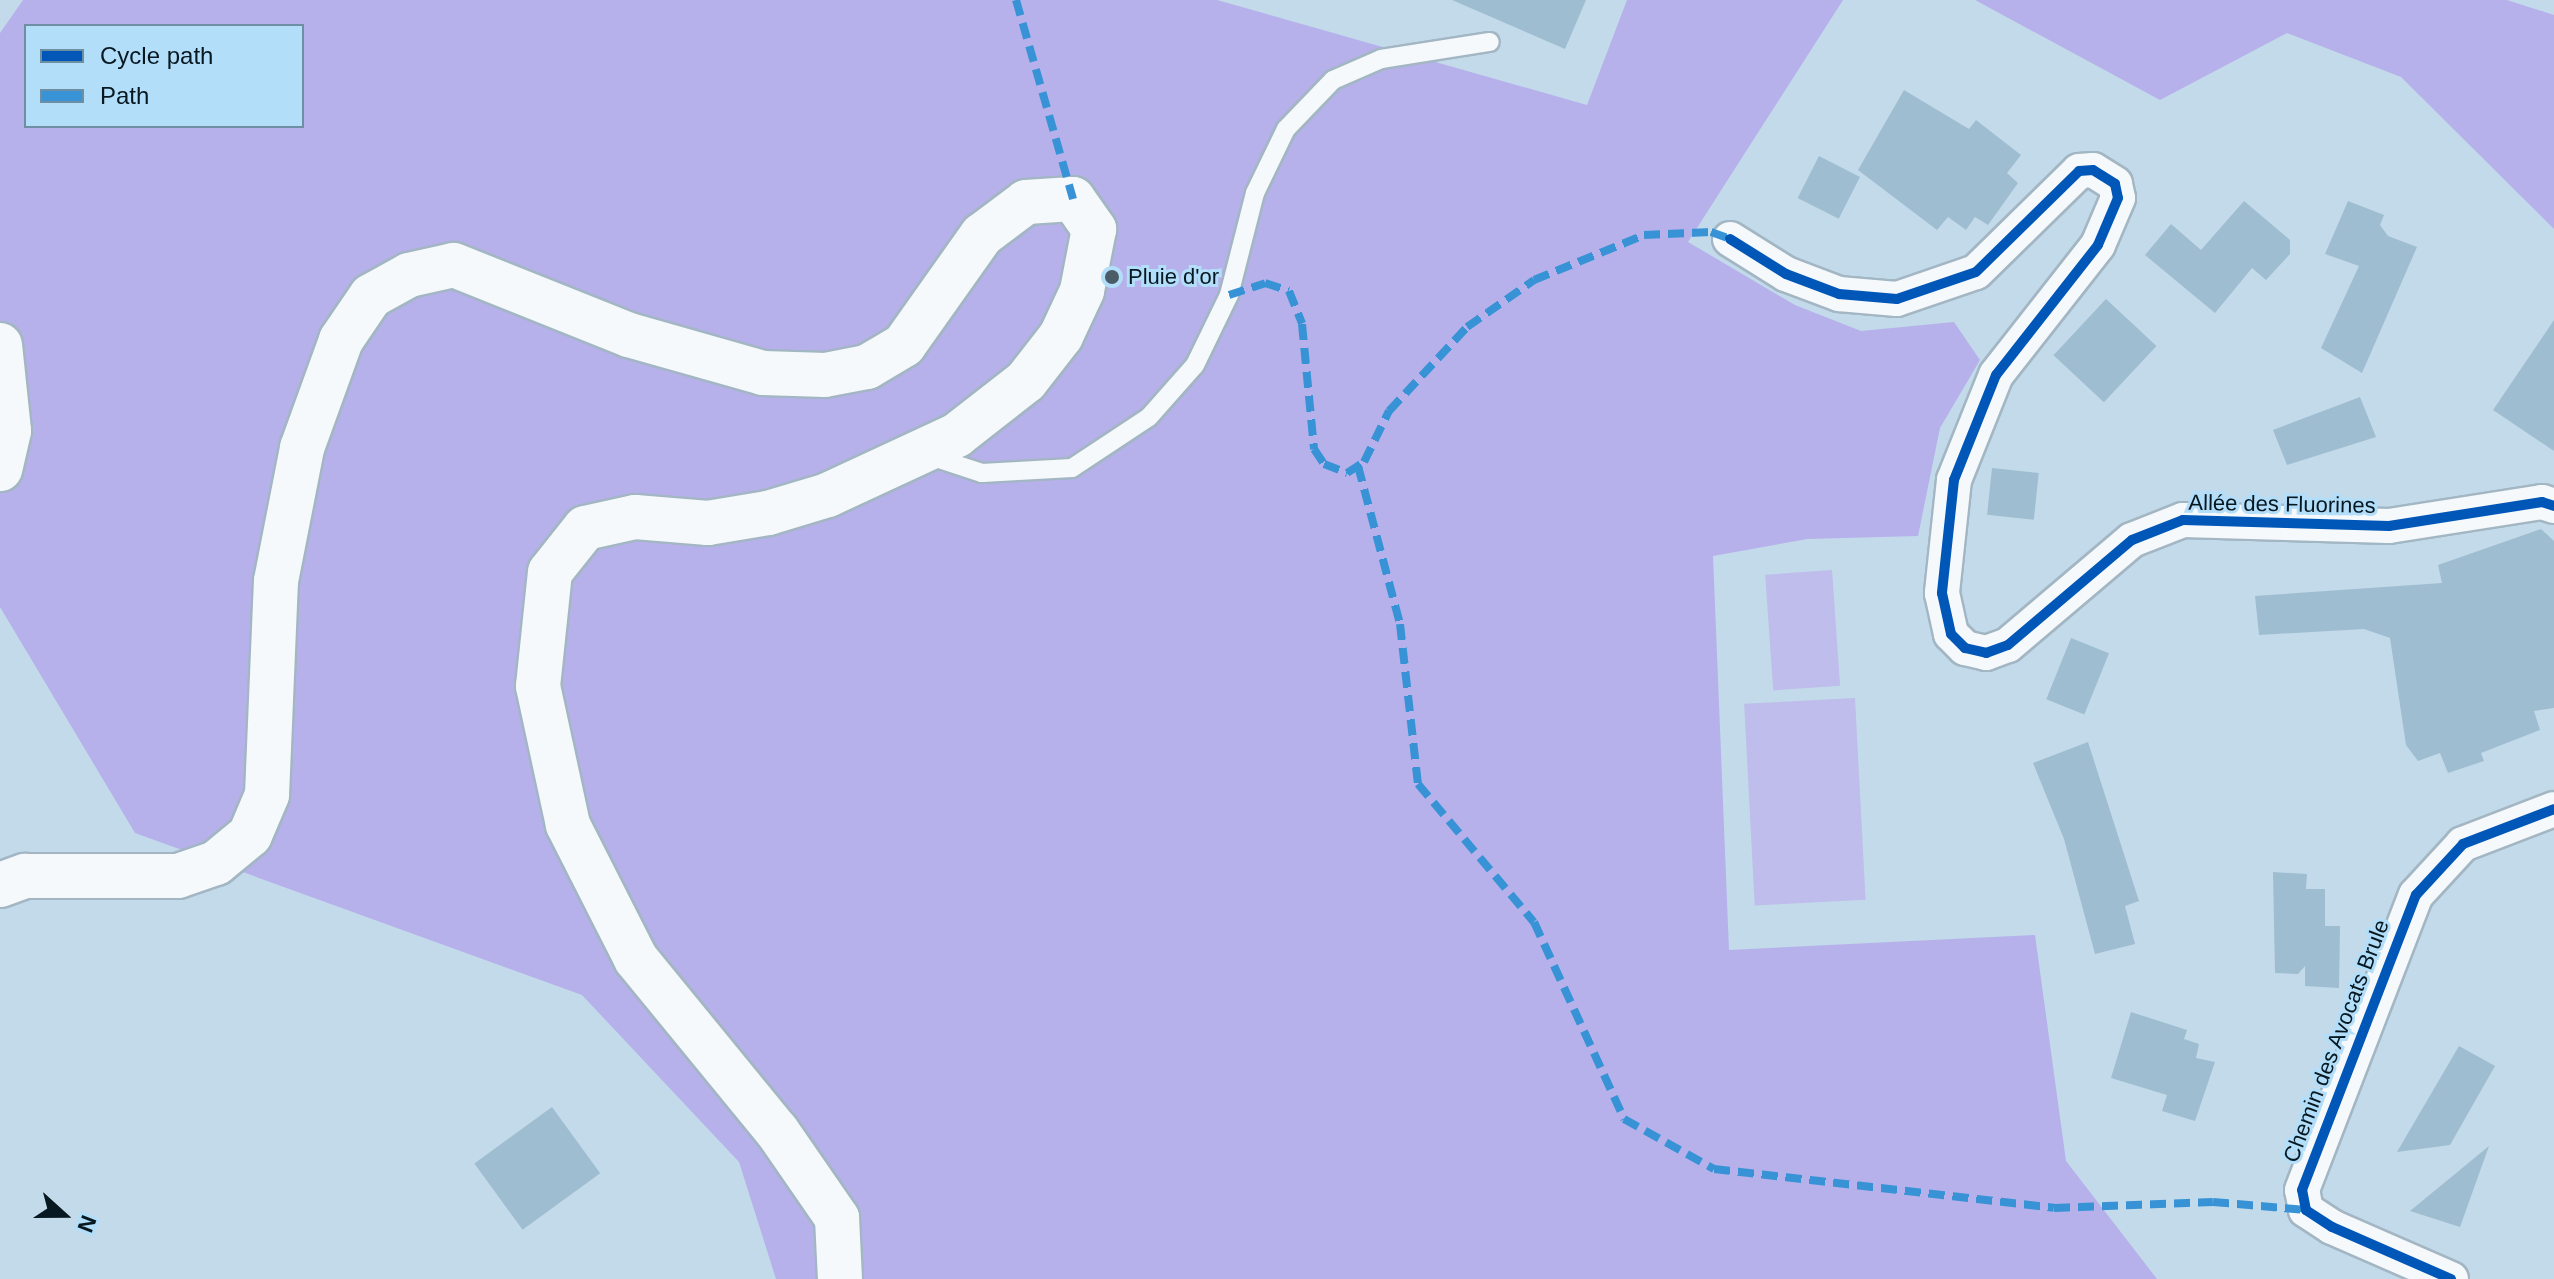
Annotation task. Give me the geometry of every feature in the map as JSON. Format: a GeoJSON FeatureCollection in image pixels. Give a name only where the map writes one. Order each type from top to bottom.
{"type":"FeatureCollection","features":[{"type":"Feature","properties":{"kind":"main road"},"geometry":{"type":"LineString","coordinates":[[0,885],[25,876],[178,876],[216,863],[250,835],[267,795],[276,581],[302,448],[341,340],[371,296],[409,275],[454,265],[629,335],[763,373],[825,375],[867,367],[904,345],[982,235],[1026,202],[1073,199],[1094,229],[1082,291],[1061,336],[1026,381],[957,435],[828,495],[768,513],[708,523],[635,517],[585,528],[560,552],[546,595],[538,686],[568,825],[636,959],[777,1131],[837,1218],[840,1279]]}},
{"type":"Feature","properties":{"kind":"main road"},"geometry":{"type":"LineString","coordinates":[[0,345],[9,431],[0,469]]}},
{"type":"Feature","properties":{"kind":"street","name":"Allée des Fluorines"},"geometry":{"type":"LineString","coordinates":[[1730,239],[1786,274],[1839,294],[1897,299],[1976,272],[2079,171],[2093,170],[2115,184],[2118,198],[2098,245],[1996,375],[1958,467],[1942,593],[1951,634],[1965,648],[1986,653],[2008,645],[2132,540],[2183,520],[2389,526],[2542,502],[2554,506]]}},
{"type":"Feature","properties":{"kind":"street","name":"Chemin des Avocats Brule"},"geometry":{"type":"LineString","coordinates":[[2451,1279],[2332,1227],[2306,1210],[2302,1190],[2416,895],[2463,844],[2554,809]]}},
{"type":"Feature","properties":{"kind":"lane"},"geometry":{"type":"LineString","coordinates":[[920,452],[982,473],[1072,468],[1149,417],[1195,365],[1229,295],[1255,193],[1286,129],[1333,80],[1357,69],[1490,42]]}},
{"type":"Feature","properties":{"kind":"shaded area"},"geometry":{"type":"Polygon","coordinates":[[[23,0],[1217,0],[1587,105],[1627,0],[1843,0],[1688,242],[1795,305],[1861,331],[1954,322],[1980,360],[1940,428],[1918,536],[1807,539],[1713,556],[1729,950],[2035,935],[2066,1161],[2157,1279],[776,1279],[739,1162],[582,995],[135,833],[0,607],[0,33],[23,0]]]}},
{"type":"Feature","properties":{"kind":"shaded area"},"geometry":{"type":"Polygon","coordinates":[[[1975,0],[2507,0],[2554,15],[2554,229],[2401,77],[2287,33],[2160,100],[1975,0]]]}},
{"type":"Feature","properties":{"kind":"shaded area"},"geometry":{"type":"Polygon","coordinates":[[[1832,570],[1840,686],[1773,690],[1765,575],[1832,570]]]}},
{"type":"Feature","properties":{"kind":"shaded area"},"geometry":{"type":"Polygon","coordinates":[[[1855,698],[1866,900],[1755,906],[1744,704],[1855,698]]]}},
{"type":"Feature","properties":{"kind":"building"},"geometry":{"type":"Polygon","coordinates":[[[1452,0],[1586,0],[1565,49],[1452,0]]]}},
{"type":"Feature","properties":{"kind":"building"},"geometry":{"type":"Polygon","coordinates":[[[1904,90],[1969,129],[1976,120],[2021,155],[2007,173],[2018,183],[1988,225],[1975,217],[1966,230],[1948,217],[1937,230],[1858,170],[1904,90]]]}},
{"type":"Feature","properties":{"kind":"building"},"geometry":{"type":"Polygon","coordinates":[[[1819,156],[1860,177],[1839,219],[1798,198],[1819,156]]]}},
{"type":"Feature","properties":{"kind":"building"},"geometry":{"type":"Polygon","coordinates":[[[2244,201],[2290,240],[2290,254],[2266,280],[2252,268],[2215,313],[2145,255],[2171,224],[2201,250],[2244,201]]]}},
{"type":"Feature","properties":{"kind":"building"},"geometry":{"type":"Polygon","coordinates":[[[2348,201],[2384,215],[2380,225],[2388,236],[2417,247],[2362,373],[2321,348],[2359,266],[2325,254],[2348,201]]]}},
{"type":"Feature","properties":{"kind":"building"},"geometry":{"type":"Polygon","coordinates":[[[2106,299],[2156,346],[2104,402],[2053,355],[2106,299]]]}},
{"type":"Feature","properties":{"kind":"building"},"geometry":{"type":"Polygon","coordinates":[[[2554,320],[2554,451],[2493,410],[2554,320]]]}},
{"type":"Feature","properties":{"kind":"building"},"geometry":{"type":"Polygon","coordinates":[[[2360,397],[2376,437],[2287,465],[2273,430],[2360,397]]]}},
{"type":"Feature","properties":{"kind":"building"},"geometry":{"type":"Polygon","coordinates":[[[1992,468],[2039,473],[2034,520],[1987,515],[1992,468]]]}},
{"type":"Feature","properties":{"kind":"building"},"geometry":{"type":"Polygon","coordinates":[[[2541,529],[2554,541],[2554,708],[2534,711],[2540,730],[2481,753],[2484,761],[2448,773],[2440,753],[2418,761],[2406,745],[2390,638],[2364,629],[2259,635],[2255,596],[2442,583],[2438,565],[2541,529]]]}},
{"type":"Feature","properties":{"kind":"building"},"geometry":{"type":"Polygon","coordinates":[[[2071,638],[2109,653],[2084,715],[2046,699],[2071,638]]]}},
{"type":"Feature","properties":{"kind":"building"},"geometry":{"type":"Polygon","coordinates":[[[2088,742],[2139,901],[2125,906],[2135,944],[2095,954],[2064,839],[2033,763],[2088,742]]]}},
{"type":"Feature","properties":{"kind":"building"},"geometry":{"type":"Polygon","coordinates":[[[2273,872],[2307,874],[2306,889],[2325,889],[2325,926],[2340,926],[2339,988],[2305,986],[2305,966],[2298,974],[2275,973],[2273,872]]]}},
{"type":"Feature","properties":{"kind":"building"},"geometry":{"type":"Polygon","coordinates":[[[2131,1012],[2187,1030],[2184,1039],[2199,1044],[2196,1058],[2215,1062],[2195,1121],[2162,1111],[2167,1095],[2111,1078],[2131,1012]]]}},
{"type":"Feature","properties":{"kind":"building"},"geometry":{"type":"Polygon","coordinates":[[[2459,1046],[2495,1066],[2450,1145],[2397,1152],[2459,1046]]]}},
{"type":"Feature","properties":{"kind":"building"},"geometry":{"type":"Polygon","coordinates":[[[552,1107],[600,1173],[523,1230],[474,1163],[552,1107]]]}},
{"type":"Feature","properties":{"kind":"building"},"geometry":{"type":"Polygon","coordinates":[[[2489,1146],[2460,1227],[2410,1211],[2489,1146]]]}},
{"type":"Feature","properties":{"kind":"marked path"},"geometry":{"type":"LineString","coordinates":[[1016,0],[1073,199]]}},
{"type":"Feature","properties":{"kind":"marked path"},"geometry":{"type":"LineString","coordinates":[[1229,295],[1265,283],[1289,291],[1302,324],[1314,449],[1324,464],[1347,473],[1364,462],[1389,411],[1467,327],[1534,280],[1644,235],[1711,232],[1730,239]]}},
{"type":"Feature","properties":{"kind":"marked path"},"geometry":{"type":"LineString","coordinates":[[1358,466],[1400,624],[1418,784],[1534,922],[1624,1119],[1714,1169],[2054,1208],[2213,1202],[2306,1210]]}},
{"type":"Feature","properties":{"kind":"cycle path"},"geometry":{"type":"LineString","coordinates":[[1730,239],[1786,274],[1839,294],[1897,299],[1976,272],[2079,171],[2093,170],[2115,184],[2118,198],[2098,245],[1996,375],[1954,480],[1942,593],[1951,634],[1965,648],[1986,653],[2008,645],[2132,540],[2183,520],[2389,526],[2542,502],[2554,506]]}},
{"type":"Feature","properties":{"kind":"cycle path"},"geometry":{"type":"LineString","coordinates":[[2451,1279],[2332,1227],[2306,1210],[2302,1190],[2416,895],[2463,844],[2554,809]]}},
{"type":"Feature","properties":{"kind":"place","name":"Pluie d'or"},"geometry":{"type":"Point","coordinates":[1112,277]}}]}
